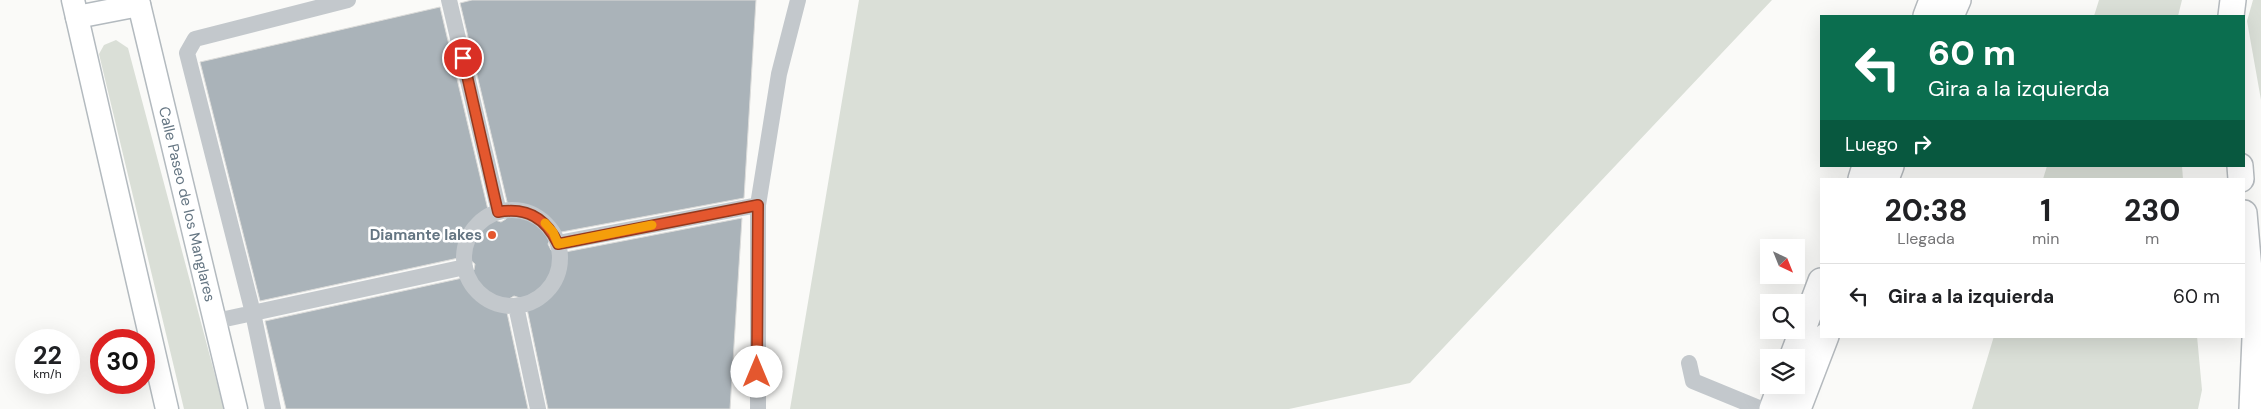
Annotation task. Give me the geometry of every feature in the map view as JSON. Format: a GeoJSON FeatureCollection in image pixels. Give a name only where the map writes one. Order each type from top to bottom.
{"type":"FeatureCollection","features":[{"type":"Feature","properties":{"kind":"main road"},"geometry":{"type":"LineString","coordinates":[[1926,15],[1932,0]]}},
{"type":"Feature","properties":{"kind":"main road"},"geometry":{"type":"LineString","coordinates":[[1951,15],[1958,0]]}},
{"type":"Feature","properties":{"kind":"main road"},"geometry":{"type":"LineString","coordinates":[[2231,15],[2233,0]]}},
{"type":"Feature","properties":{"kind":"main road"},"geometry":{"type":"LineString","coordinates":[[138,2],[75,8],[166,409]]}},
{"type":"Feature","properties":{"kind":"main road","name":"Calle Paseo de los Manglares"},"geometry":{"type":"LineString","coordinates":[[138,2],[236,409]]}},
{"type":"Feature","properties":{"kind":"main road"},"geometry":{"type":"LineString","coordinates":[[2245,224],[2255,338],[2252,409]]}},
{"type":"Feature","properties":{"kind":"main road"},"geometry":{"type":"LineString","coordinates":[[1795,349],[1820,284]]}},
{"type":"Feature","properties":{"kind":"main road"},"geometry":{"type":"LineString","coordinates":[[1798,409],[1825,338]]}},
{"type":"Feature","properties":{"kind":"main road"},"geometry":{"type":"LineString","coordinates":[[1772,409],[1778,394]]}},
{"type":"Feature","properties":{"kind":"street"},"geometry":{"type":"LineString","coordinates":[[273,409],[253,313],[187,53],[195,39],[348,0]]}},
{"type":"Feature","properties":{"kind":"street"},"geometry":{"type":"LineString","coordinates":[[449,0],[498,212]]}},
{"type":"Feature","properties":{"kind":"street"},"geometry":{"type":"LineString","coordinates":[[758,409],[758,205],[779,74],[798,0]]}},
{"type":"Feature","properties":{"kind":"street"},"geometry":{"type":"LineString","coordinates":[[558,244],[758,205]]}},
{"type":"Feature","properties":{"kind":"street"},"geometry":{"type":"LineString","coordinates":[[511,210],[535,215],[553,232],[558,244],[560,265],[552,285],[536,300],[516,306],[502,305],[489,300],[478,292],[470,280],[465,267],[466,244],[470,237],[478,224],[498,212],[511,210]]}},
{"type":"Feature","properties":{"kind":"street"},"geometry":{"type":"LineString","coordinates":[[216,321],[465,267]]}},
{"type":"Feature","properties":{"kind":"street"},"geometry":{"type":"LineString","coordinates":[[516,306],[538,409]]}},
{"type":"Feature","properties":{"kind":"street"},"geometry":{"type":"LineString","coordinates":[[1689,362],[1693,381],[1761,409]]}},
{"type":"Feature","properties":{"kind":"shaded area"},"geometry":{"type":"Polygon","coordinates":[[[859,0],[1772,0],[1410,383],[1289,409],[790,409],[859,0]]]}},
{"type":"Feature","properties":{"kind":"shaded area"},"geometry":{"type":"Polygon","coordinates":[[[2099,0],[2182,0],[2178,15],[2094,15],[2099,0]]]}},
{"type":"Feature","properties":{"kind":"shaded area"},"geometry":{"type":"Polygon","coordinates":[[[2253,0],[2261,0],[2261,100],[2247,21],[2253,0]]]}},
{"type":"Feature","properties":{"kind":"shaded area"},"geometry":{"type":"Polygon","coordinates":[[[116,40],[128,48],[224,409],[184,409],[99,54],[104,45],[116,40]]]}},
{"type":"Feature","properties":{"kind":"shaded area"},"geometry":{"type":"Polygon","coordinates":[[[2047,167],[2182,167],[2183,178],[2043,178],[2047,167]]]}},
{"type":"Feature","properties":{"kind":"shaded area"},"geometry":{"type":"Polygon","coordinates":[[[1993,338],[2197,338],[2202,390],[2198,409],[1972,409],[1993,338]]]}},
{"type":"Feature","properties":{"kind":"building","name":"Diamante lakes"},"geometry":{"type":"Polygon","coordinates":[[[472,0],[756,0],[744,198],[556,233],[551,236],[548,244],[551,250],[560,253],[742,218],[730,409],[548,409],[526,304],[523,299],[514,296],[509,299],[506,308],[528,409],[286,409],[265,321],[467,277],[474,270],[475,264],[468,258],[463,257],[260,301],[200,62],[440,7],[489,214],[492,219],[501,222],[506,219],[509,210],[460,3],[472,0]]]}},
{"type":"Feature","properties":{"kind":"slow traffic"},"geometry":{"type":"LineString","coordinates":[[545,223],[553,232],[558,244],[652,225]]}},
{"type":"Feature","properties":{"kind":"place","name":"Diamante lakes"},"geometry":{"type":"Point","coordinates":[492,235]}},
{"type":"Feature","properties":{"kind":"route"},"geometry":{"type":"LineString","coordinates":[[463,58],[498,212],[511,210],[535,215],[553,232],[558,244],[758,205],[757,372]]}}]}
